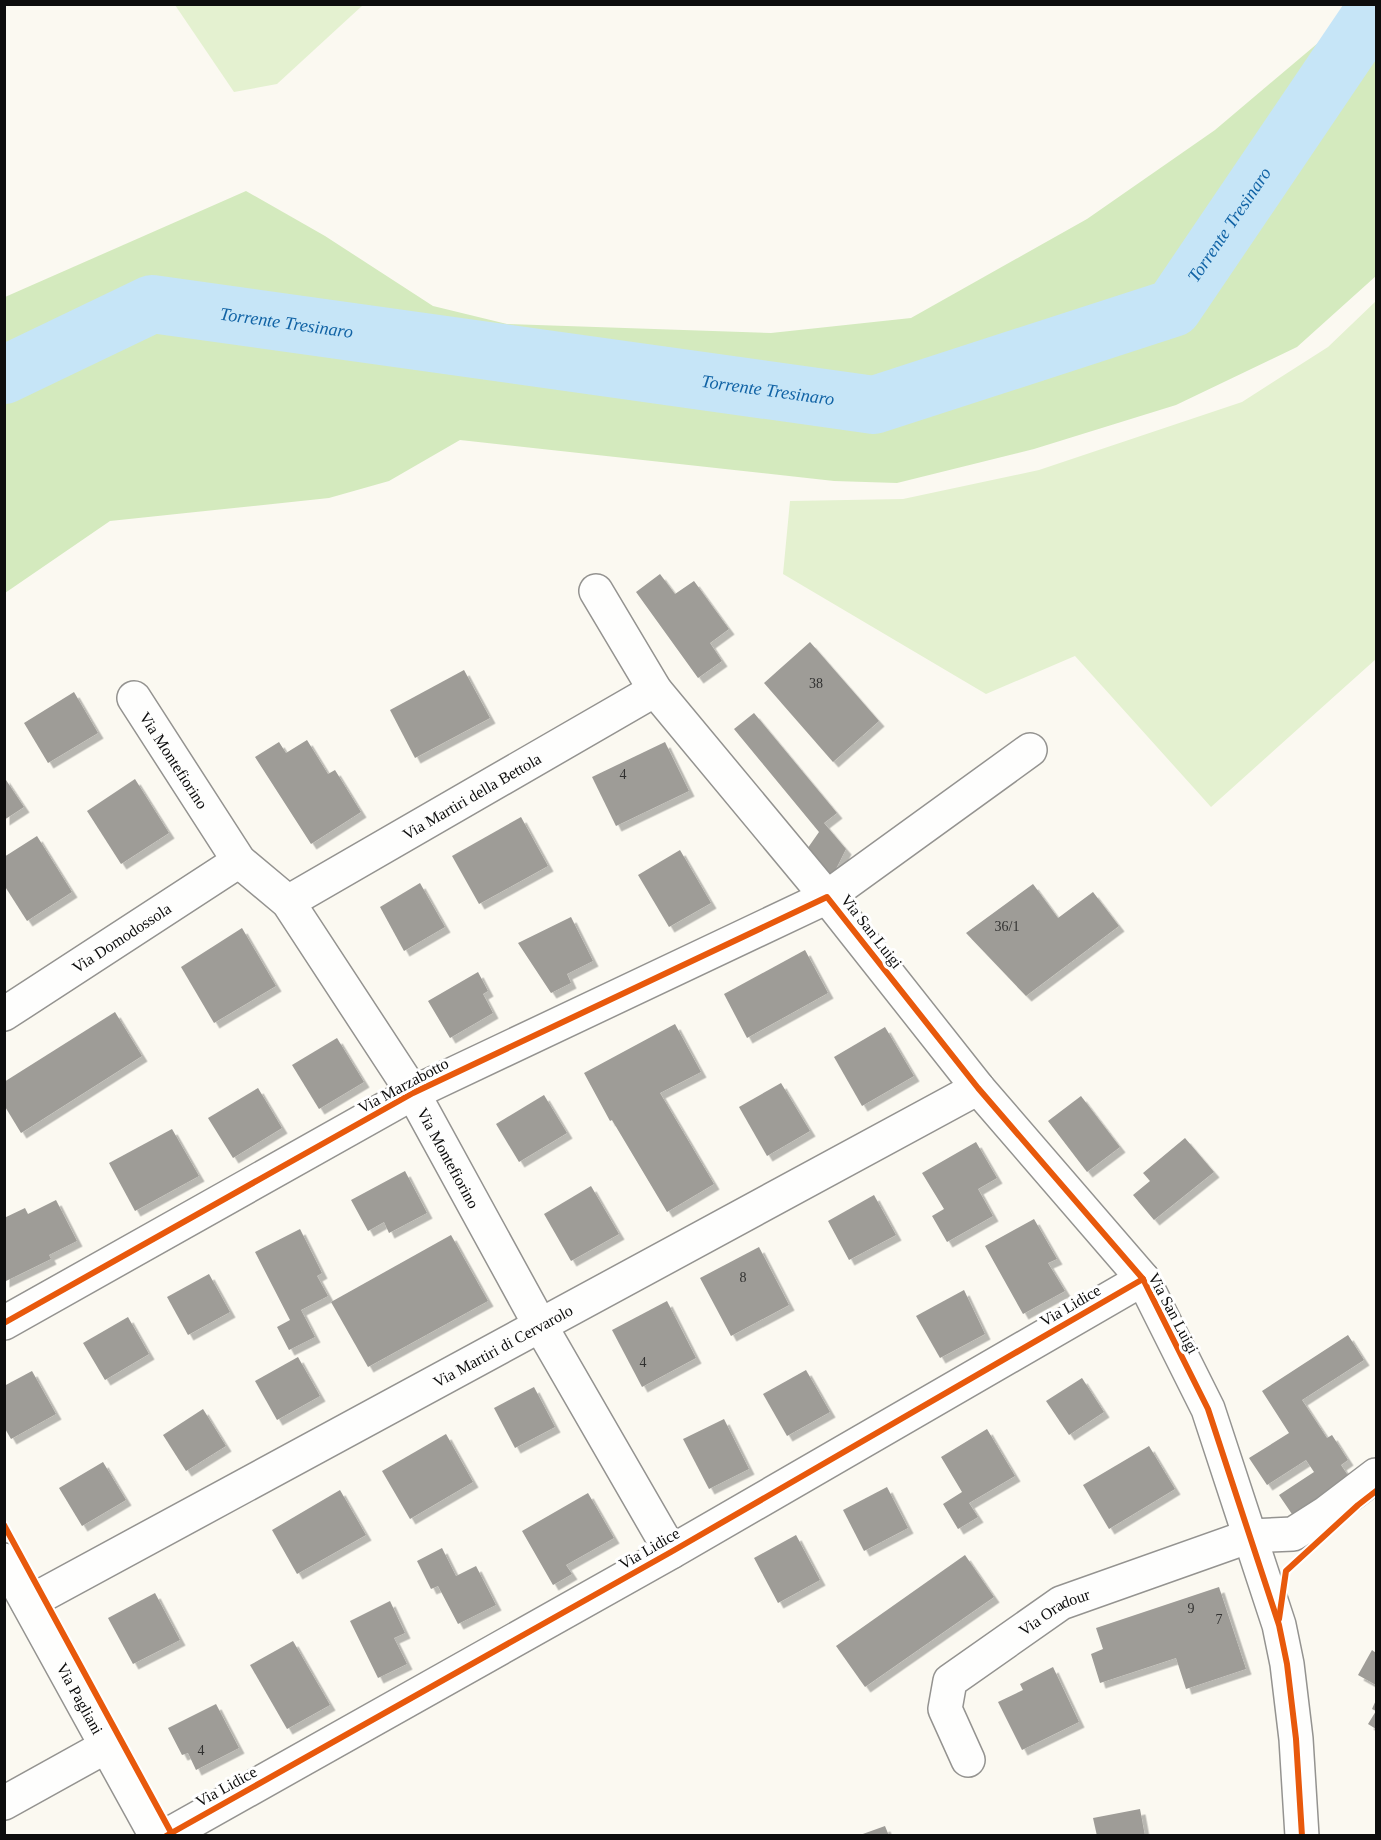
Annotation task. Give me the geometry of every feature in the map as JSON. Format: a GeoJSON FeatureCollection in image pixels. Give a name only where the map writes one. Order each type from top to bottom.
{"type":"FeatureCollection","features":[{"type":"Feature","properties":{"kind":"street","name":"Via San Luigi"},"geometry":{"type":"LineString","coordinates":[[596,591],[655,690],[827,897],[978,1088],[1143,1279],[1208,1409],[1279,1625],[1287,1664],[1296,1739],[1302,1836]]}},
{"type":"Feature","properties":{"kind":"street","name":"Via Martiri della Bettola"},"geometry":{"type":"LineString","coordinates":[[288,902],[655,690]]}},
{"type":"Feature","properties":{"kind":"street","name":"Via Montefiorino"},"geometry":{"type":"LineString","coordinates":[[134,698],[238,861],[288,902],[413,1093],[540,1325],[671,1552]]}},
{"type":"Feature","properties":{"kind":"street","name":"Via Marzabotto"},"geometry":{"type":"LineString","coordinates":[[4,1323],[413,1093],[827,897],[1030,750]]}},
{"type":"Feature","properties":{"kind":"street","name":"Via Domodossola"},"geometry":{"type":"LineString","coordinates":[[4,1014],[238,861]]}},
{"type":"Feature","properties":{"kind":"street","name":"Via Martiri di Cervarolo"},"geometry":{"type":"LineString","coordinates":[[28,1603],[978,1088]]}},
{"type":"Feature","properties":{"kind":"street","name":"Via Lidice"},"geometry":{"type":"LineString","coordinates":[[166,1836],[671,1552],[1143,1279]]}},
{"type":"Feature","properties":{"kind":"street","name":"Via Oradour"},"geometry":{"type":"LineString","coordinates":[[968,1760],[945,1709],[950,1681],[1061,1603],[1250,1536],[1293,1534],[1377,1475]]}},
{"type":"Feature","properties":{"kind":"street","name":"Via Pagliani"},"geometry":{"type":"LineString","coordinates":[[4,1560],[156,1836]]}},
{"type":"Feature","properties":{"kind":"street"},"geometry":{"type":"LineString","coordinates":[[4,1803],[105,1747]]}},
{"type":"Feature","properties":{"kind":"green space"},"geometry":{"type":"Polygon","coordinates":[[[175,5],[363,5],[277,84],[234,92],[175,5]]]}},
{"type":"Feature","properties":{"kind":"green space"},"geometry":{"type":"Polygon","coordinates":[[[1363,5],[1376,5],[1376,276],[1297,347],[1176,405],[1034,449],[897,483],[834,481],[460,440],[389,481],[329,498],[110,521],[5,593],[5,297],[246,191],[325,236],[433,306],[507,324],[771,333],[911,318],[1087,219],[1215,130],[1363,5]]]}},
{"type":"Feature","properties":{"kind":"green space"},"geometry":{"type":"Polygon","coordinates":[[[1376,301],[1376,659],[1211,807],[1075,656],[986,694],[783,574],[790,501],[903,499],[1039,470],[1242,402],[1328,347],[1376,301]]]}},
{"type":"Feature","properties":{"kind":"building"},"geometry":{"type":"Polygon","coordinates":[[[660,574],[675,594],[694,581],[729,629],[710,643],[722,661],[698,678],[636,592],[660,574]]]}},
{"type":"Feature","properties":{"kind":"building"},"geometry":{"type":"Polygon","coordinates":[[[810,642],[879,721],[833,762],[764,683],[810,642]]]}},
{"type":"Feature","properties":{"kind":"building"},"geometry":{"type":"Polygon","coordinates":[[[464,670],[490,718],[415,758],[390,710],[464,670]]]}},
{"type":"Feature","properties":{"kind":"building"},"geometry":{"type":"Polygon","coordinates":[[[74,692],[98,733],[48,763],[24,723],[74,692]]]}},
{"type":"Feature","properties":{"kind":"building"},"geometry":{"type":"Polygon","coordinates":[[[754,713],[837,813],[824,823],[846,849],[830,881],[805,852],[819,832],[734,729],[754,713]]]}},
{"type":"Feature","properties":{"kind":"building"},"geometry":{"type":"Polygon","coordinates":[[[307,740],[328,774],[335,770],[361,812],[311,844],[255,757],[279,742],[286,753],[307,740]]]}},
{"type":"Feature","properties":{"kind":"building"},"geometry":{"type":"Polygon","coordinates":[[[665,742],[689,791],[616,826],[592,777],[665,742]]]}},
{"type":"Feature","properties":{"kind":"building"},"geometry":{"type":"Polygon","coordinates":[[[4,777],[24,807],[4,820],[4,777]]]}},
{"type":"Feature","properties":{"kind":"building"},"geometry":{"type":"Polygon","coordinates":[[[135,779],[169,833],[121,864],[87,811],[135,779]]]}},
{"type":"Feature","properties":{"kind":"building"},"geometry":{"type":"Polygon","coordinates":[[[521,817],[548,866],[479,904],[452,856],[521,817]]]}},
{"type":"Feature","properties":{"kind":"building"},"geometry":{"type":"Polygon","coordinates":[[[37,836],[72,892],[27,921],[4,885],[4,857],[37,836]]]}},
{"type":"Feature","properties":{"kind":"building"},"geometry":{"type":"Polygon","coordinates":[[[680,850],[711,903],[669,927],[638,875],[680,850]]]}},
{"type":"Feature","properties":{"kind":"building"},"geometry":{"type":"Polygon","coordinates":[[[420,883],[445,927],[404,951],[380,907],[420,883]]]}},
{"type":"Feature","properties":{"kind":"building"},"geometry":{"type":"Polygon","coordinates":[[[1033,884],[1058,918],[1093,892],[1119,926],[1026,996],[966,933],[1033,884]]]}},
{"type":"Feature","properties":{"kind":"building"},"geometry":{"type":"Polygon","coordinates":[[[571,917],[593,961],[567,974],[571,983],[551,993],[518,943],[571,917]]]}},
{"type":"Feature","properties":{"kind":"building"},"geometry":{"type":"Polygon","coordinates":[[[242,928],[276,986],[214,1023],[181,967],[242,928]]]}},
{"type":"Feature","properties":{"kind":"building"},"geometry":{"type":"Polygon","coordinates":[[[805,950],[828,993],[747,1038],[724,994],[805,950]]]}},
{"type":"Feature","properties":{"kind":"building"},"geometry":{"type":"Polygon","coordinates":[[[478,972],[488,991],[483,994],[493,1013],[450,1038],[428,1001],[478,972]]]}},
{"type":"Feature","properties":{"kind":"building"},"geometry":{"type":"Polygon","coordinates":[[[115,1012],[142,1056],[21,1133],[4,1105],[4,1082],[115,1012]]]}},
{"type":"Feature","properties":{"kind":"building"},"geometry":{"type":"Polygon","coordinates":[[[675,1024],[701,1072],[660,1093],[714,1184],[667,1212],[612,1120],[610,1121],[584,1073],[675,1024]]]}},
{"type":"Feature","properties":{"kind":"building"},"geometry":{"type":"Polygon","coordinates":[[[885,1027],[914,1076],[862,1106],[834,1057],[885,1027]]]}},
{"type":"Feature","properties":{"kind":"building"},"geometry":{"type":"Polygon","coordinates":[[[337,1038],[364,1082],[319,1109],[292,1065],[337,1038]]]}},
{"type":"Feature","properties":{"kind":"building"},"geometry":{"type":"Polygon","coordinates":[[[781,1083],[810,1131],[767,1156],[739,1107],[781,1083]]]}},
{"type":"Feature","properties":{"kind":"building"},"geometry":{"type":"Polygon","coordinates":[[[258,1088],[282,1128],[233,1158],[208,1118],[258,1088]]]}},
{"type":"Feature","properties":{"kind":"building"},"geometry":{"type":"Polygon","coordinates":[[[544,1095],[567,1133],[519,1162],[496,1124],[544,1095]]]}},
{"type":"Feature","properties":{"kind":"building"},"geometry":{"type":"Polygon","coordinates":[[[1081,1096],[1120,1147],[1087,1172],[1048,1121],[1081,1096]]]}},
{"type":"Feature","properties":{"kind":"building"},"geometry":{"type":"Polygon","coordinates":[[[172,1129],[199,1176],[135,1211],[109,1163],[172,1129]]]}},
{"type":"Feature","properties":{"kind":"building"},"geometry":{"type":"Polygon","coordinates":[[[1185,1138],[1214,1172],[1154,1220],[1133,1195],[1150,1181],[1143,1173],[1185,1138]]]}},
{"type":"Feature","properties":{"kind":"building"},"geometry":{"type":"Polygon","coordinates":[[[976,1142],[997,1178],[978,1189],[993,1216],[947,1242],[932,1216],[944,1209],[922,1173],[976,1142]]]}},
{"type":"Feature","properties":{"kind":"building"},"geometry":{"type":"Polygon","coordinates":[[[405,1171],[427,1213],[389,1233],[384,1222],[368,1231],[351,1200],[405,1171]]]}},
{"type":"Feature","properties":{"kind":"building"},"geometry":{"type":"Polygon","coordinates":[[[591,1186],[619,1234],[571,1261],[544,1214],[591,1186]]]}},
{"type":"Feature","properties":{"kind":"building"},"geometry":{"type":"Polygon","coordinates":[[[874,1195],[896,1235],[849,1260],[828,1221],[874,1195]]]}},
{"type":"Feature","properties":{"kind":"building"},"geometry":{"type":"Polygon","coordinates":[[[56,1200],[77,1241],[49,1255],[51,1259],[4,1282],[4,1218],[25,1208],[28,1214],[56,1200]]]}},
{"type":"Feature","properties":{"kind":"building"},"geometry":{"type":"Polygon","coordinates":[[[1034,1219],[1057,1259],[1048,1263],[1065,1291],[1023,1314],[985,1246],[1034,1219]]]}},
{"type":"Feature","properties":{"kind":"building"},"geometry":{"type":"Polygon","coordinates":[[[300,1229],[322,1273],[317,1276],[328,1296],[301,1310],[315,1337],[289,1350],[277,1327],[290,1320],[255,1252],[300,1229]]]}},
{"type":"Feature","properties":{"kind":"building"},"geometry":{"type":"Polygon","coordinates":[[[451,1235],[488,1301],[368,1367],[331,1302],[451,1235]]]}},
{"type":"Feature","properties":{"kind":"building"},"geometry":{"type":"Polygon","coordinates":[[[759,1247],[789,1305],[731,1336],[700,1278],[759,1247]]]}},
{"type":"Feature","properties":{"kind":"building"},"geometry":{"type":"Polygon","coordinates":[[[209,1274],[230,1312],[188,1335],[167,1297],[209,1274]]]}},
{"type":"Feature","properties":{"kind":"building"},"geometry":{"type":"Polygon","coordinates":[[[964,1290],[985,1334],[940,1358],[916,1316],[964,1290]]]}},
{"type":"Feature","properties":{"kind":"building"},"geometry":{"type":"Polygon","coordinates":[[[667,1301],[696,1358],[642,1387],[612,1330],[667,1301]]]}},
{"type":"Feature","properties":{"kind":"building"},"geometry":{"type":"Polygon","coordinates":[[[128,1317],[149,1354],[105,1380],[83,1343],[128,1317]]]}},
{"type":"Feature","properties":{"kind":"building"},"geometry":{"type":"Polygon","coordinates":[[[1348,1335],[1364,1360],[1302,1400],[1327,1438],[1332,1435],[1348,1460],[1341,1465],[1353,1483],[1296,1520],[1279,1495],[1314,1472],[1306,1460],[1267,1485],[1249,1458],[1289,1433],[1262,1391],[1348,1335]]]}},
{"type":"Feature","properties":{"kind":"building"},"geometry":{"type":"Polygon","coordinates":[[[298,1357],[320,1396],[277,1420],[255,1381],[298,1357]]]}},
{"type":"Feature","properties":{"kind":"building"},"geometry":{"type":"Polygon","coordinates":[[[806,1370],[830,1412],[787,1436],[763,1394],[806,1370]]]}},
{"type":"Feature","properties":{"kind":"building"},"geometry":{"type":"Polygon","coordinates":[[[32,1371],[56,1414],[11,1439],[4,1427],[4,1386],[32,1371]]]}},
{"type":"Feature","properties":{"kind":"building"},"geometry":{"type":"Polygon","coordinates":[[[1082,1378],[1104,1412],[1069,1435],[1046,1401],[1082,1378]]]}},
{"type":"Feature","properties":{"kind":"building"},"geometry":{"type":"Polygon","coordinates":[[[534,1387],[555,1427],[515,1448],[494,1408],[534,1387]]]}},
{"type":"Feature","properties":{"kind":"building"},"geometry":{"type":"Polygon","coordinates":[[[203,1409],[226,1446],[186,1471],[163,1435],[203,1409]]]}},
{"type":"Feature","properties":{"kind":"building"},"geometry":{"type":"Polygon","coordinates":[[[724,1419],[749,1469],[709,1489],[683,1439],[724,1419]]]}},
{"type":"Feature","properties":{"kind":"building"},"geometry":{"type":"Polygon","coordinates":[[[987,1429],[1015,1476],[969,1503],[978,1517],[958,1529],[943,1504],[962,1492],[941,1457],[987,1429]]]}},
{"type":"Feature","properties":{"kind":"building"},"geometry":{"type":"Polygon","coordinates":[[[446,1434],[473,1482],[410,1519],[382,1471],[446,1434]]]}},
{"type":"Feature","properties":{"kind":"building"},"geometry":{"type":"Polygon","coordinates":[[[1149,1446],[1175,1489],[1109,1529],[1083,1485],[1149,1446]]]}},
{"type":"Feature","properties":{"kind":"building"},"geometry":{"type":"Polygon","coordinates":[[[103,1462],[126,1500],[82,1526],[59,1488],[103,1462]]]}},
{"type":"Feature","properties":{"kind":"building"},"geometry":{"type":"Polygon","coordinates":[[[887,1487],[908,1528],[864,1551],[843,1510],[887,1487]]]}},
{"type":"Feature","properties":{"kind":"building"},"geometry":{"type":"Polygon","coordinates":[[[340,1490],[366,1535],[297,1574],[272,1530],[340,1490]]]}},
{"type":"Feature","properties":{"kind":"building"},"geometry":{"type":"Polygon","coordinates":[[[588,1493],[614,1538],[566,1565],[572,1574],[553,1585],[522,1531],[588,1493]]]}},
{"type":"Feature","properties":{"kind":"building"},"geometry":{"type":"Polygon","coordinates":[[[796,1535],[820,1580],[778,1603],[754,1558],[796,1535]]]}},
{"type":"Feature","properties":{"kind":"building"},"geometry":{"type":"Polygon","coordinates":[[[442,1548],[456,1576],[476,1566],[496,1605],[458,1624],[438,1586],[431,1589],[417,1561],[442,1548]]]}},
{"type":"Feature","properties":{"kind":"building"},"geometry":{"type":"Polygon","coordinates":[[[965,1555],[994,1597],[865,1687],[836,1646],[965,1555]]]}},
{"type":"Feature","properties":{"kind":"building"},"geometry":{"type":"Polygon","coordinates":[[[1219,1587],[1246,1669],[1186,1689],[1176,1658],[1100,1683],[1091,1654],[1103,1649],[1096,1628],[1219,1587]]]}},
{"type":"Feature","properties":{"kind":"building"},"geometry":{"type":"Polygon","coordinates":[[[155,1593],[180,1640],[133,1664],[108,1618],[155,1593]]]}},
{"type":"Feature","properties":{"kind":"building"},"geometry":{"type":"Polygon","coordinates":[[[390,1601],[405,1633],[394,1638],[407,1664],[378,1678],[350,1621],[390,1601]]]}},
{"type":"Feature","properties":{"kind":"building"},"geometry":{"type":"Polygon","coordinates":[[[293,1641],[330,1705],[287,1729],[250,1665],[293,1641]]]}},
{"type":"Feature","properties":{"kind":"building"},"geometry":{"type":"Polygon","coordinates":[[[1372,1650],[1376,1653],[1376,1685],[1358,1675],[1372,1650]]]}},
{"type":"Feature","properties":{"kind":"building"},"geometry":{"type":"Polygon","coordinates":[[[1053,1667],[1079,1722],[1022,1750],[998,1702],[1023,1690],[1020,1684],[1053,1667]]]}},
{"type":"Feature","properties":{"kind":"building"},"geometry":{"type":"Polygon","coordinates":[[[216,1704],[239,1748],[196,1770],[188,1753],[182,1755],[168,1728],[216,1704]]]}},
{"type":"Feature","properties":{"kind":"building"},"geometry":{"type":"Polygon","coordinates":[[[1376,1711],[1376,1729],[1368,1724],[1376,1711]]]}},
{"type":"Feature","properties":{"kind":"building"},"geometry":{"type":"Polygon","coordinates":[[[1140,1809],[1145,1836],[1097,1836],[1093,1818],[1140,1809]]]}},
{"type":"Feature","properties":{"kind":"building"},"geometry":{"type":"Polygon","coordinates":[[[885,1826],[889,1836],[860,1836],[860,1835],[885,1826]]]}},
{"type":"Feature","properties":{"kind":"waterway","name":"Torrente Tresinaro"},"geometry":{"type":"LineString","coordinates":[[4,375],[152,304],[874,405],[1173,308],[1376,8]]}},
{"type":"Feature","properties":{"kind":"cycle path"},"geometry":{"type":"LineString","coordinates":[[4,1323],[413,1093],[827,897],[978,1088],[1143,1279],[1208,1409],[1279,1625],[1287,1664],[1296,1739],[1302,1836]]}},
{"type":"Feature","properties":{"kind":"cycle path"},"geometry":{"type":"LineString","coordinates":[[166,1836],[671,1552],[1143,1279]]}},
{"type":"Feature","properties":{"kind":"cycle path"},"geometry":{"type":"LineString","coordinates":[[1279,1619],[1286,1571],[1376,1491]]}},
{"type":"Feature","properties":{"kind":"cycle path"},"geometry":{"type":"LineString","coordinates":[[4,1525],[173,1836]]}}]}
